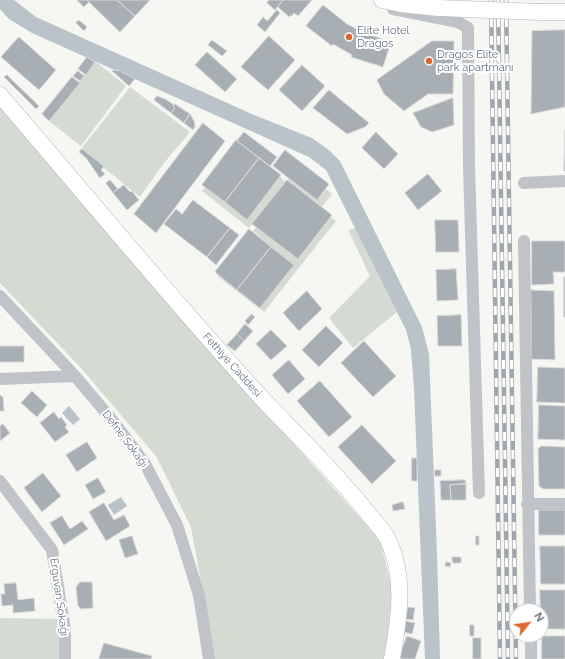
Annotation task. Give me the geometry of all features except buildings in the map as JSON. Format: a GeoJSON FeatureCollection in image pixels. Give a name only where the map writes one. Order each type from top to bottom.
{"type":"FeatureCollection","features":[{"type":"Feature","properties":{"kind":"street"},"geometry":{"type":"LineString","coordinates":[[376,0],[394,10],[458,22],[468,28],[469,175],[480,493]]}},
{"type":"Feature","properties":{"kind":"street"},"geometry":{"type":"LineString","coordinates":[[382,0],[439,8],[540,7],[565,2]]}},
{"type":"Feature","properties":{"kind":"street"},"geometry":{"type":"LineString","coordinates":[[470,0],[540,7],[565,12]]}},
{"type":"Feature","properties":{"kind":"street","name":"Fethiye Caddesi"},"geometry":{"type":"LineString","coordinates":[[0,94],[216,347],[282,420],[352,493],[388,538],[397,561],[400,588],[397,631],[392,659]]}},
{"type":"Feature","properties":{"kind":"street"},"geometry":{"type":"LineString","coordinates":[[524,183],[565,180]]}},
{"type":"Feature","properties":{"kind":"street"},"geometry":{"type":"LineString","coordinates":[[524,241],[530,603]]}},
{"type":"Feature","properties":{"kind":"street","name":"Defne Sokağı"},"geometry":{"type":"LineString","coordinates":[[0,296],[75,376],[113,420],[144,462],[177,525],[199,595],[209,659]]}},
{"type":"Feature","properties":{"kind":"street"},"geometry":{"type":"LineString","coordinates":[[0,379],[75,376]]}},
{"type":"Feature","properties":{"kind":"street","name":"Erguvan Sokağı"},"geometry":{"type":"LineString","coordinates":[[0,481],[52,550],[65,630],[65,659]]}},
{"type":"Feature","properties":{"kind":"street"},"geometry":{"type":"LineString","coordinates":[[527,504],[565,504]]}},
{"type":"Feature","properties":{"kind":"street"},"geometry":{"type":"LineString","coordinates":[[531,643],[531,659]]}},
{"type":"Feature","properties":{"kind":"shaded area"},"geometry":{"type":"Polygon","coordinates":[[[0,0],[14,0],[36,17],[254,115],[312,138],[330,151],[340,161],[422,327],[429,354],[440,659],[425,659],[411,349],[406,330],[326,170],[309,157],[32,33],[9,19],[0,9],[0,0]]]}},
{"type":"Feature","properties":{"kind":"shaded area"},"geometry":{"type":"Polygon","coordinates":[[[95,61],[126,86],[81,146],[49,121],[95,61]]]}},
{"type":"Feature","properties":{"kind":"shaded area"},"geometry":{"type":"Polygon","coordinates":[[[130,87],[190,132],[164,163],[140,197],[81,149],[130,87]]]}},
{"type":"Feature","properties":{"kind":"shaded area"},"geometry":{"type":"Polygon","coordinates":[[[0,107],[161,295],[380,540],[393,592],[392,624],[386,659],[215,659],[191,527],[156,456],[81,368],[0,283],[0,107]]]}},
{"type":"Feature","properties":{"kind":"shaded area"},"geometry":{"type":"Polygon","coordinates":[[[238,144],[286,182],[298,167],[332,194],[320,209],[336,221],[264,312],[217,276],[250,231],[266,242],[253,231],[289,185],[285,182],[249,228],[202,191],[238,144]]]}},
{"type":"Feature","properties":{"kind":"shaded area"},"geometry":{"type":"Polygon","coordinates":[[[356,228],[397,312],[353,348],[329,318],[370,276],[348,230],[356,228]]]}},
{"type":"Feature","properties":{"kind":"shaded area"},"geometry":{"type":"Polygon","coordinates":[[[69,406],[80,419],[73,425],[62,413],[69,406]]]}},
{"type":"Feature","properties":{"kind":"shaded area"},"geometry":{"type":"Polygon","coordinates":[[[121,497],[127,506],[114,515],[108,505],[121,497]]]}},
{"type":"Feature","properties":{"kind":"shaded area"},"geometry":{"type":"Polygon","coordinates":[[[0,618],[63,619],[61,659],[0,659],[0,618]]]}},
{"type":"Feature","properties":{"kind":"railway"},"geometry":{"type":"LineString","coordinates":[[491,0],[500,659]]}},
{"type":"Feature","properties":{"kind":"railway"},"geometry":{"type":"LineString","coordinates":[[498,0],[508,659]]}},
{"type":"Feature","properties":{"kind":"railway"},"geometry":{"type":"LineString","coordinates":[[506,0],[516,659]]}},
{"type":"Feature","properties":{"kind":"place","name":"Elite Hotel Dragos"},"geometry":{"type":"Point","coordinates":[349,37]}},
{"type":"Feature","properties":{"kind":"place","name":"Dragos Elite park apartmanı"},"geometry":{"type":"Point","coordinates":[429,61]}}]}
